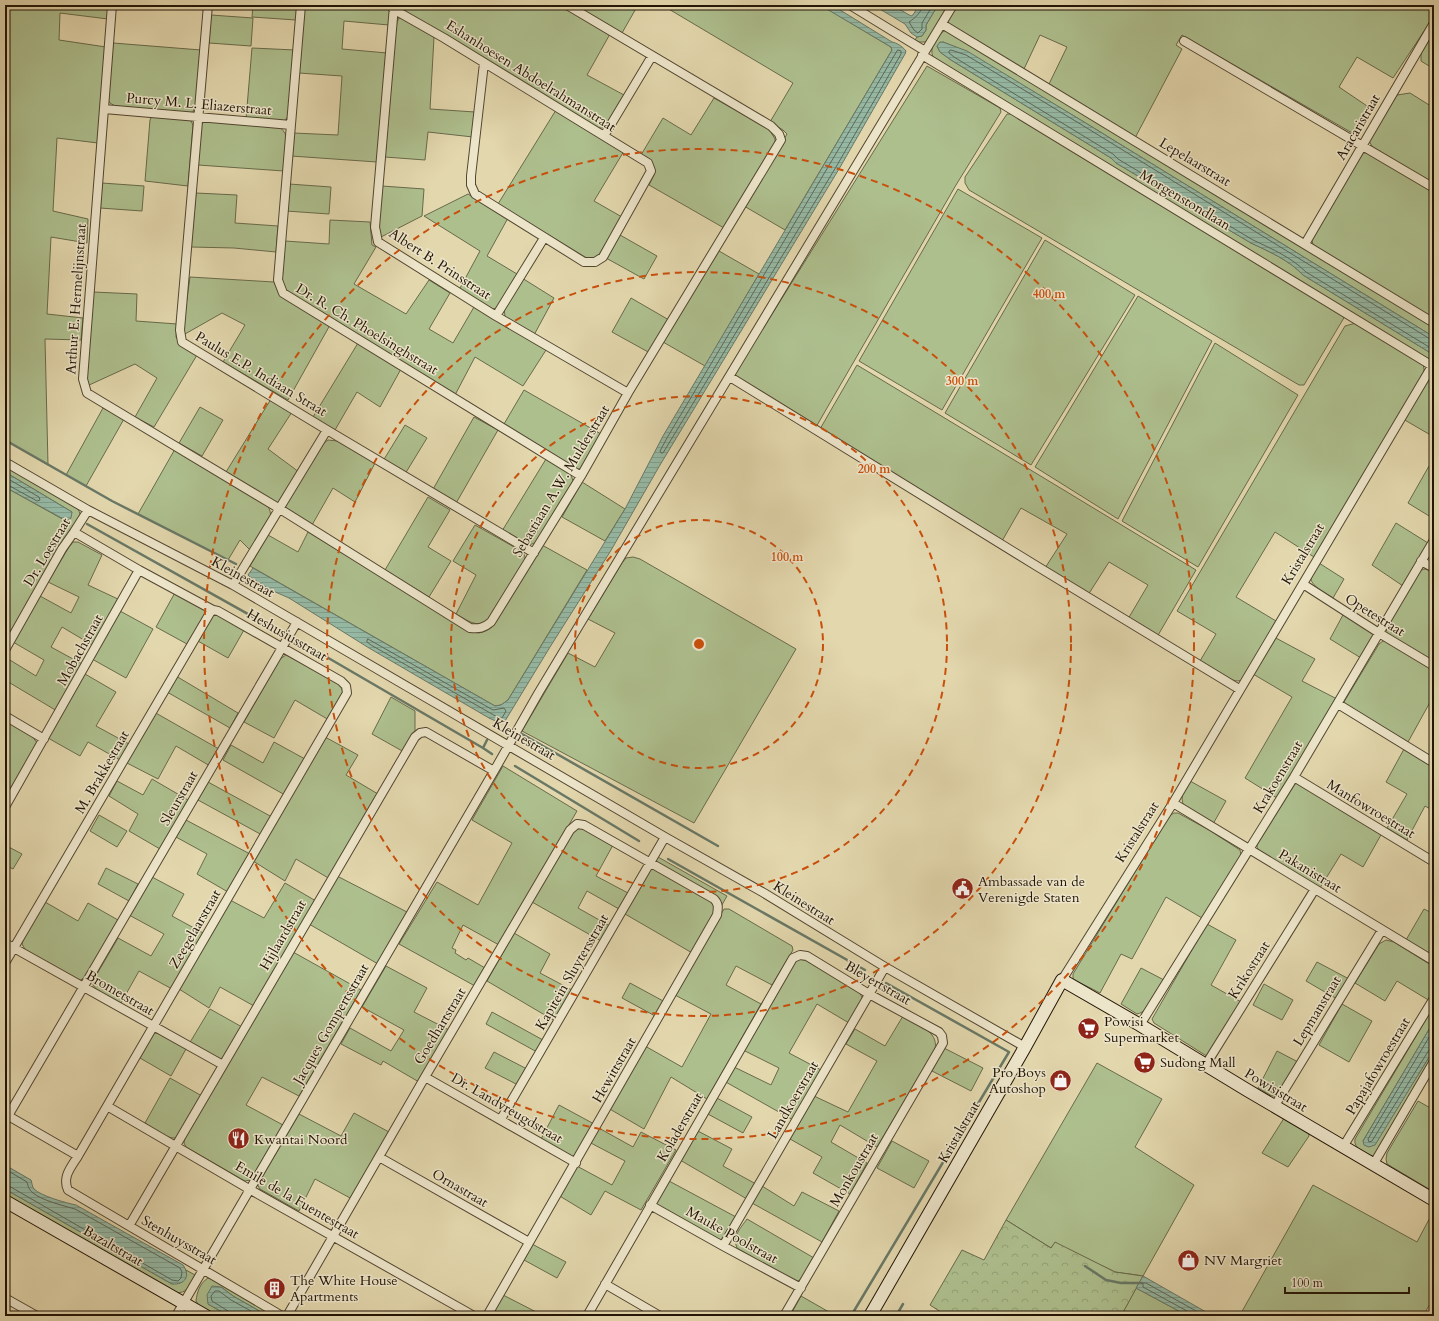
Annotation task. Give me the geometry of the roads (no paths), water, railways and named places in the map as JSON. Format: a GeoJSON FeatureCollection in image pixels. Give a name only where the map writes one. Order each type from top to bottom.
{"type":"FeatureCollection","features":[{"type":"Feature","properties":{"kind":"street","name":"Arthur E. Hermelijnstraat"},"geometry":{"type":"LineString","coordinates":[[112,5],[83,379],[87,393],[280,509]]}},
{"type":"Feature","properties":{"kind":"street","name":"Paulus E.P. Indiaan Straat"},"geometry":{"type":"LineString","coordinates":[[208,5],[180,330],[182,342],[534,553]]}},
{"type":"Feature","properties":{"kind":"street","name":"Dr. R. Ch. Phoelsinghstraat"},"geometry":{"type":"LineString","coordinates":[[301,5],[278,280],[283,293],[581,476]]}},
{"type":"Feature","properties":{"kind":"street"},"geometry":{"type":"LineString","coordinates":[[567,5],[652,56],[604,136]]}},
{"type":"Feature","properties":{"kind":"street","name":"Morgenstondlaan"},"geometry":{"type":"LineString","coordinates":[[850,5],[924,53],[1433,367]]}},
{"type":"Feature","properties":{"kind":"street","name":"Jacques Gompertsstraat"},"geometry":{"type":"LineString","coordinates":[[176,1316],[508,745],[954,5]]}},
{"type":"Feature","properties":{"kind":"street","name":"Eshanhoesen Abdoelrahmanstraat"},"geometry":{"type":"LineString","coordinates":[[393,7],[648,163],[651,171],[603,257],[595,262],[584,262],[544,238]]}},
{"type":"Feature","properties":{"kind":"street","name":"Albert B. Prinsstraat"},"geometry":{"type":"LineString","coordinates":[[393,7],[375,227],[378,242],[496,316],[628,393]]}},
{"type":"Feature","properties":{"kind":"street","name":"Aracaristraat"},"geometry":{"type":"LineString","coordinates":[[1305,244],[1434,23]]}},
{"type":"Feature","properties":{"kind":"street","name":"Lepelaarstraat"},"geometry":{"type":"LineString","coordinates":[[942,24],[1434,323]]}},
{"type":"Feature","properties":{"kind":"street"},"geometry":{"type":"LineString","coordinates":[[1184,41],[1434,188]]}},
{"type":"Feature","properties":{"kind":"street","name":"Sebastiaan A.W. Mulderstraat"},"geometry":{"type":"LineString","coordinates":[[280,509],[470,628],[478,629],[485,627],[491,622],[581,476],[628,393],[781,140],[779,134],[771,126],[652,56]]}},
{"type":"Feature","properties":{"kind":"street"},"geometry":{"type":"LineString","coordinates":[[484,63],[471,176],[473,189],[475,194],[544,238],[496,316]]}},
{"type":"Feature","properties":{"kind":"street","name":"Purcy M. L. Eliazerstraat"},"geometry":{"type":"LineString","coordinates":[[104,109],[291,125]]}},
{"type":"Feature","properties":{"kind":"street","name":"Kristalstraat"},"geometry":{"type":"LineString","coordinates":[[870,1316],[1062,980],[1173,803],[1433,367]]}},
{"type":"Feature","properties":{"kind":"street"},"geometry":{"type":"LineString","coordinates":[[730,377],[1035,565],[1240,689]]}},
{"type":"Feature","properties":{"kind":"street"},"geometry":{"type":"LineString","coordinates":[[233,585],[327,430]]}},
{"type":"Feature","properties":{"kind":"street","name":"Kleinestraat"},"geometry":{"type":"LineString","coordinates":[[5,462],[88,510],[233,585],[665,837],[764,893],[885,967],[1025,1047]]}},
{"type":"Feature","properties":{"kind":"street","name":"Dr. Loestraat"},"geometry":{"type":"LineString","coordinates":[[5,650],[62,549],[88,510]]}},
{"type":"Feature","properties":{"kind":"street"},"geometry":{"type":"LineString","coordinates":[[74,532],[139,570]]}},
{"type":"Feature","properties":{"kind":"street","name":"Krakoenstraat"},"geometry":{"type":"LineString","coordinates":[[1140,1025],[1294,777],[1434,540]]}},
{"type":"Feature","properties":{"kind":"street"},"geometry":{"type":"LineString","coordinates":[[1422,561],[1434,568]]}},
{"type":"Feature","properties":{"kind":"street","name":"Heshusiusstraat"},"geometry":{"type":"LineString","coordinates":[[139,570],[213,610],[218,611],[341,681],[346,686]]}},
{"type":"Feature","properties":{"kind":"street","name":"Mobachstraat"},"geometry":{"type":"LineString","coordinates":[[5,807],[139,570]]}},
{"type":"Feature","properties":{"kind":"street","name":"Opetestraat"},"geometry":{"type":"LineString","coordinates":[[1303,584],[1379,633],[1434,666]]}},
{"type":"Feature","properties":{"kind":"street","name":"M. Brakkestraat"},"geometry":{"type":"LineString","coordinates":[[5,963],[213,610]]}},
{"type":"Feature","properties":{"kind":"street","name":"Sleurstraat"},"geometry":{"type":"LineString","coordinates":[[6,1115],[84,986],[297,622]]}},
{"type":"Feature","properties":{"kind":"street","name":"Zeegelaarstraat"},"geometry":{"type":"LineString","coordinates":[[65,1184],[66,1177],[78,1156],[347,693],[346,686]]}},
{"type":"Feature","properties":{"kind":"street"},"geometry":{"type":"LineString","coordinates":[[1338,704],[1434,763]]}},
{"type":"Feature","properties":{"kind":"street"},"geometry":{"type":"LineString","coordinates":[[5,716],[44,739]]}},
{"type":"Feature","properties":{"kind":"street","name":"Hijlaardstraat"},"geometry":{"type":"LineString","coordinates":[[129,1226],[414,737],[420,733],[426,732],[494,771]]}},
{"type":"Feature","properties":{"kind":"street","name":"Manfowroestraat"},"geometry":{"type":"LineString","coordinates":[[1294,777],[1434,862]]}},
{"type":"Feature","properties":{"kind":"street","name":"Pakanistraat"},"geometry":{"type":"LineString","coordinates":[[1173,803],[1434,961]]}},
{"type":"Feature","properties":{"kind":"street","name":"Goedhartstraat"},"geometry":{"type":"LineString","coordinates":[[287,1316],[570,830],[578,824],[584,825],[650,864]]}},
{"type":"Feature","properties":{"kind":"street","name":"Kapitein Sluytersstraat"},"geometry":{"type":"LineString","coordinates":[[501,1120],[665,837]]}},
{"type":"Feature","properties":{"kind":"street","name":"Hewittstraat"},"geometry":{"type":"LineString","coordinates":[[487,1316],[717,915],[717,902],[714,899],[650,864]]}},
{"type":"Feature","properties":{"kind":"street","name":"Krikostraat"},"geometry":{"type":"LineString","coordinates":[[1206,1066],[1316,889]]}},
{"type":"Feature","properties":{"kind":"street","name":"Lepmanstraat"},"geometry":{"type":"LineString","coordinates":[[1274,1107],[1382,930]]}},
{"type":"Feature","properties":{"kind":"street","name":"Brometstraat"},"geometry":{"type":"LineString","coordinates":[[5,942],[153,1027],[223,1065]]}},
{"type":"Feature","properties":{"kind":"street","name":"Bleyertstraat"},"geometry":{"type":"LineString","coordinates":[[800,955],[807,956],[869,994],[939,1032],[942,1036]]}},
{"type":"Feature","properties":{"kind":"street","name":"Koladerstraat"},"geometry":{"type":"LineString","coordinates":[[587,1316],[793,958],[800,955]]}},
{"type":"Feature","properties":{"kind":"street","name":"Landkoerstraat"},"geometry":{"type":"LineString","coordinates":[[723,1246],[885,967]]}},
{"type":"Feature","properties":{"kind":"street","name":"Powisistraat"},"geometry":{"type":"LineString","coordinates":[[1062,980],[1140,1025],[1274,1107],[1434,1200]]}},
{"type":"Feature","properties":{"kind":"street","name":"Papajafowroestraat"},"geometry":{"type":"LineString","coordinates":[[1343,1147],[1434,998]]}},
{"type":"Feature","properties":{"kind":"street","name":"Monkoustraat"},"geometry":{"type":"LineString","coordinates":[[784,1316],[943,1043],[942,1036]]}},
{"type":"Feature","properties":{"kind":"street"},"geometry":{"type":"LineString","coordinates":[[1373,1165],[1434,1061]]}},
{"type":"Feature","properties":{"kind":"street","name":"Dr. Landvreugdstraat"},"geometry":{"type":"LineString","coordinates":[[425,1077],[576,1163]]}},
{"type":"Feature","properties":{"kind":"street","name":"Emile de la Fuentestraat"},"geometry":{"type":"LineString","coordinates":[[107,1106],[249,1189],[474,1316]]}},
{"type":"Feature","properties":{"kind":"street"},"geometry":{"type":"LineString","coordinates":[[6,1115],[78,1156]]}},
{"type":"Feature","properties":{"kind":"street","name":"Ornastraat"},"geometry":{"type":"LineString","coordinates":[[379,1157],[529,1242]]}},
{"type":"Feature","properties":{"kind":"street","name":"Stenhuysstraat"},"geometry":{"type":"LineString","coordinates":[[65,1184],[68,1190],[282,1316]]}},
{"type":"Feature","properties":{"kind":"street","name":"Bazaltstraat"},"geometry":{"type":"LineString","coordinates":[[5,1201],[206,1316]]}},
{"type":"Feature","properties":{"kind":"street","name":"Mauke Poolstraat"},"geometry":{"type":"LineString","coordinates":[[650,1205],[801,1288]]}},
{"type":"Feature","properties":{"kind":"street"},"geometry":{"type":"LineString","coordinates":[[605,1284],[660,1316]]}},
{"type":"Feature","properties":{"kind":"street"},"geometry":{"type":"LineString","coordinates":[[5,1298],[37,1316]]}},
{"type":"Feature","properties":{"kind":"water"},"geometry":{"type":"Polygon","coordinates":[[[820,5],[832,5],[899,45],[906,51],[905,54],[839,169],[660,465],[610,552],[505,721],[500,723],[489,718],[248,575],[253,568],[495,706],[501,705],[508,700],[625,509],[663,436],[892,50],[891,47],[820,5]]]}},
{"type":"Feature","properties":{"kind":"water"},"geometry":{"type":"Polygon","coordinates":[[[873,5],[892,5],[911,16],[919,5],[938,5],[926,25],[926,30],[922,36],[917,37],[911,33],[905,24],[873,5]]]}},
{"type":"Feature","properties":{"kind":"water"},"geometry":{"type":"Polygon","coordinates":[[[940,42],[967,51],[1434,337],[1434,355],[1303,275],[1272,253],[1251,243],[1116,163],[1111,158],[951,60],[940,52],[937,46],[940,42]]]}},
{"type":"Feature","properties":{"kind":"water"},"geometry":{"type":"Polygon","coordinates":[[[5,472],[72,512],[71,518],[67,521],[5,487],[5,472]]]}},
{"type":"Feature","properties":{"kind":"water"},"geometry":{"type":"Polygon","coordinates":[[[1434,1021],[1434,1049],[1375,1145],[1369,1147],[1364,1145],[1363,1141],[1434,1021]]]}},
{"type":"Feature","properties":{"kind":"water"},"geometry":{"type":"Polygon","coordinates":[[[5,1165],[31,1180],[33,1188],[37,1192],[66,1203],[76,1205],[183,1265],[186,1273],[185,1279],[180,1283],[172,1284],[5,1189],[5,1165]]]}},
{"type":"Feature","properties":{"kind":"water"},"geometry":{"type":"Polygon","coordinates":[[[1143,1276],[1213,1316],[1188,1316],[1136,1288],[1143,1276]]]}},
{"type":"Feature","properties":{"kind":"water"},"geometry":{"type":"Polygon","coordinates":[[[212,1286],[221,1287],[233,1296],[268,1316],[229,1316],[208,1304],[207,1295],[212,1286]]]}},
{"type":"Feature","properties":{"kind":"waterway"},"geometry":{"type":"LineString","coordinates":[[5,440],[112,501],[236,564]]}},
{"type":"Feature","properties":{"kind":"waterway"},"geometry":{"type":"LineString","coordinates":[[87,524],[273,628]]}},
{"type":"Feature","properties":{"kind":"waterway"},"geometry":{"type":"LineString","coordinates":[[294,638],[483,748],[487,740]]}},
{"type":"Feature","properties":{"kind":"waterway"},"geometry":{"type":"LineString","coordinates":[[522,734],[718,846]]}},
{"type":"Feature","properties":{"kind":"waterway"},"geometry":{"type":"LineString","coordinates":[[483,748],[492,754]]}},
{"type":"Feature","properties":{"kind":"waterway"},"geometry":{"type":"LineString","coordinates":[[515,766],[639,841]]}},
{"type":"Feature","properties":{"kind":"waterway"},"geometry":{"type":"LineString","coordinates":[[668,859],[865,970]]}},
{"type":"Feature","properties":{"kind":"waterway"},"geometry":{"type":"LineString","coordinates":[[851,1316],[1009,1052],[886,983]]}},
{"type":"Feature","properties":{"kind":"waterway"},"geometry":{"type":"LineString","coordinates":[[1085,1266],[1106,1280],[1121,1283],[1142,1283]]}},
{"type":"Feature","properties":{"kind":"waterway"},"geometry":{"type":"LineString","coordinates":[[896,1316],[903,1304]]}},
{"type":"Feature","properties":{"kind":"place","name":"Ambassade van de Verenigde Staten"},"geometry":{"type":"Point","coordinates":[963,889]}},
{"type":"Feature","properties":{"kind":"place","name":"Powisi Supermarket"},"geometry":{"type":"Point","coordinates":[1088,1029]}},
{"type":"Feature","properties":{"kind":"place","name":"Sudong Mall"},"geometry":{"type":"Point","coordinates":[1145,1062]}},
{"type":"Feature","properties":{"kind":"place","name":"Pro Boys Autoshop"},"geometry":{"type":"Point","coordinates":[1061,1080]}},
{"type":"Feature","properties":{"kind":"place","name":"Kwantai Noord"},"geometry":{"type":"Point","coordinates":[238,1139]}},
{"type":"Feature","properties":{"kind":"place","name":"NV Margriet"},"geometry":{"type":"Point","coordinates":[1188,1260]}},
{"type":"Feature","properties":{"kind":"place","name":"The White House Apartments"},"geometry":{"type":"Point","coordinates":[274,1288]}}]}
